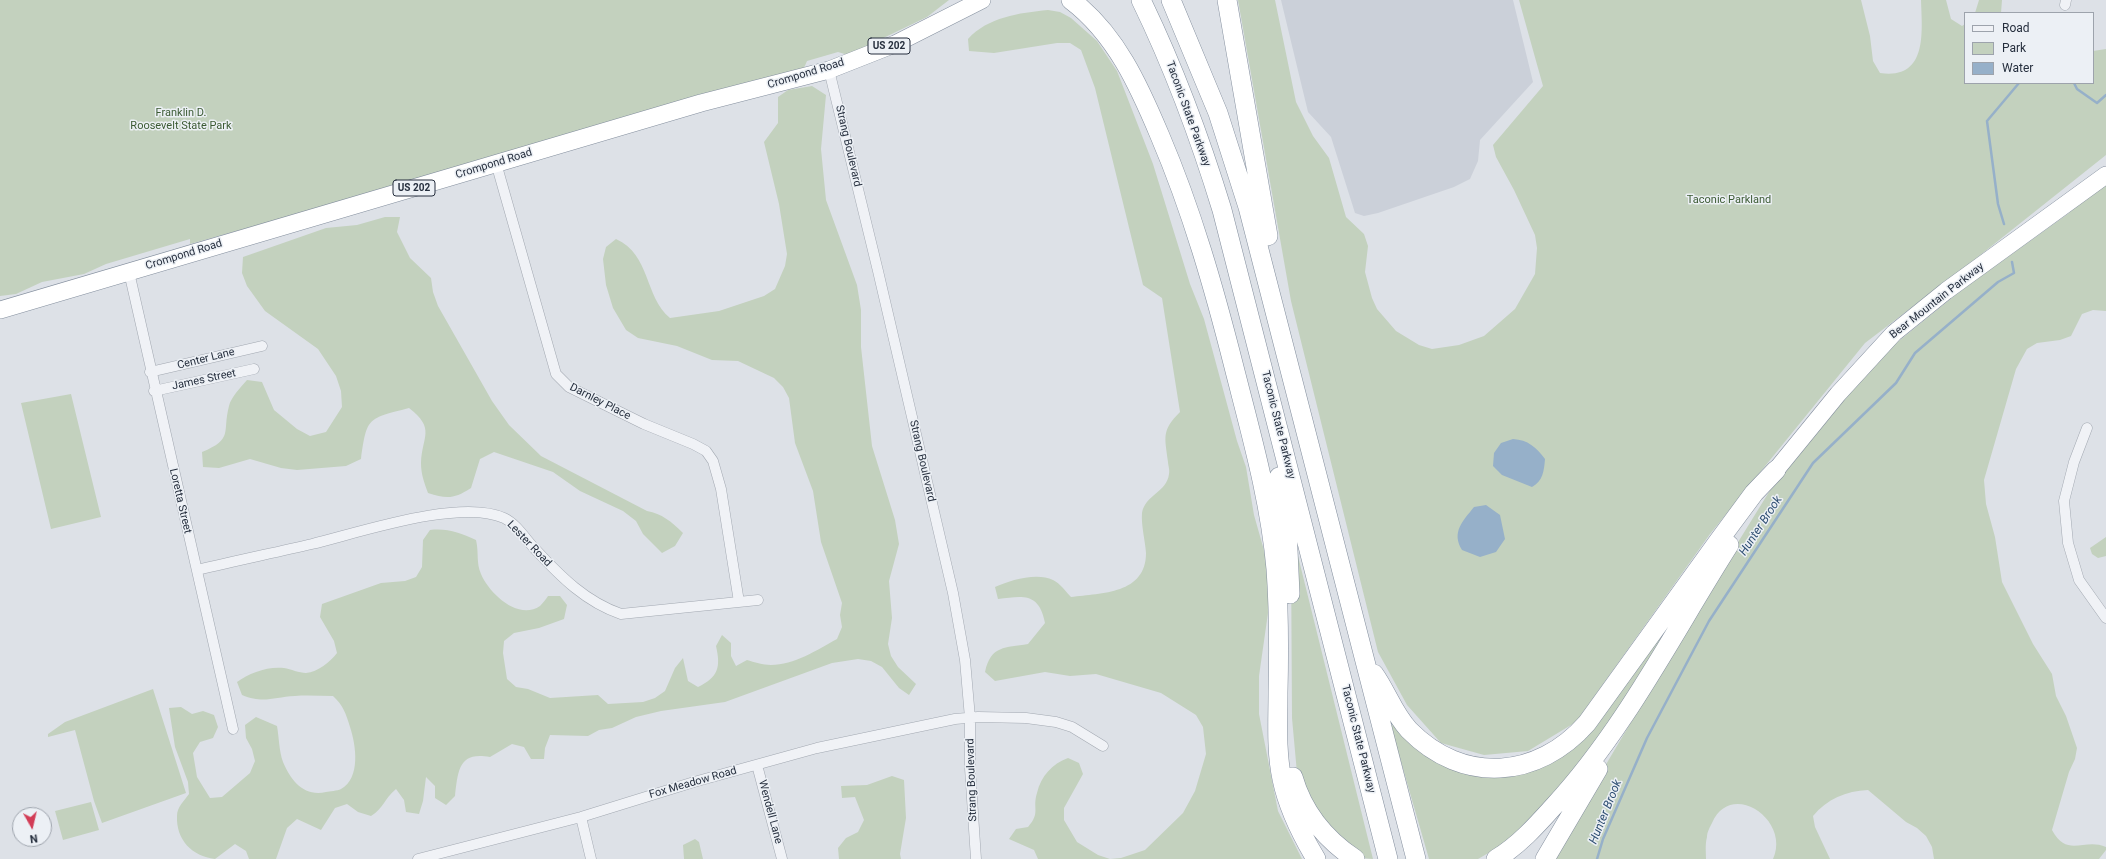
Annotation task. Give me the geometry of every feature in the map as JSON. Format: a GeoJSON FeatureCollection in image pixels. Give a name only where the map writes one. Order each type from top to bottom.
{"type":"FeatureCollection","features":[{"type":"Feature","properties":{"kind":"highway","name":"Crompond Road"},"geometry":{"type":"LineString","coordinates":[[0,310],[702,103],[829,70],[895,44],[982,0]]}},
{"type":"Feature","properties":{"kind":"highway"},"geometry":{"type":"LineString","coordinates":[[1071,0],[1102,29],[1129,68],[1174,169],[1208,266],[1256,453],[1272,538],[1278,598],[1278,746],[1282,780],[1293,815],[1316,859]]}},
{"type":"Feature","properties":{"kind":"highway","name":"Taconic State Parkway"},"geometry":{"type":"LineString","coordinates":[[1141,0],[1179,86],[1210,172],[1266,380],[1387,854]]}},
{"type":"Feature","properties":{"kind":"highway"},"geometry":{"type":"LineString","coordinates":[[1171,0],[1207,84],[1229,145],[1257,239],[1364,662],[1415,856]]}},
{"type":"Feature","properties":{"kind":"highway"},"geometry":{"type":"LineString","coordinates":[[1227,0],[1263,208],[1287,319],[1282,337]]}},
{"type":"Feature","properties":{"kind":"highway","name":"Bear Mountain Parkway"},"geometry":{"type":"LineString","coordinates":[[1776,470],[1838,394],[1894,333],[1946,291],[2106,175]]}},
{"type":"Feature","properties":{"kind":"highway"},"geometry":{"type":"LineString","coordinates":[[1266,380],[1266,422],[1279,477],[1288,545],[1289,714],[1292,768],[1300,796],[1313,819],[1331,840],[1355,859]]}},
{"type":"Feature","properties":{"kind":"highway"},"geometry":{"type":"LineString","coordinates":[[1364,662],[1383,686],[1390,704],[1405,725],[1427,745],[1448,757],[1474,767],[1492,769],[1519,766],[1546,757],[1571,740],[1596,712],[1717,542],[1754,493],[1776,470]]}},
{"type":"Feature","properties":{"kind":"highway"},"geometry":{"type":"LineString","coordinates":[[1496,859],[1526,836],[1575,783],[1614,730],[1664,653],[1776,470]]}},
{"type":"Feature","properties":{"kind":"highway"},"geometry":{"type":"LineString","coordinates":[[1545,859],[1641,697],[1664,653]]}},
{"type":"Feature","properties":{"kind":"street","name":"Strang Boulevard"},"geometry":{"type":"LineString","coordinates":[[829,70],[877,264],[953,593],[965,660],[970,718],[970,768],[976,859]]}},
{"type":"Feature","properties":{"kind":"street","name":"Darnley Place"},"geometry":{"type":"LineString","coordinates":[[496,163],[556,374],[569,387],[644,424],[693,444],[706,451],[713,460],[721,488],[738,602]]}},
{"type":"Feature","properties":{"kind":"street","name":"Loretta Street"},"geometry":{"type":"LineString","coordinates":[[129,272],[154,391],[233,729]]}},
{"type":"Feature","properties":{"kind":"street","name":"Center Lane"},"geometry":{"type":"LineString","coordinates":[[150,372],[262,346]]}},
{"type":"Feature","properties":{"kind":"street","name":"James Street"},"geometry":{"type":"LineString","coordinates":[[154,391],[254,369]]}},
{"type":"Feature","properties":{"kind":"street"},"geometry":{"type":"LineString","coordinates":[[2087,428],[2074,462],[2064,501],[2068,543],[2079,580],[2106,618]]}},
{"type":"Feature","properties":{"kind":"street","name":"Lester Road"},"geometry":{"type":"LineString","coordinates":[[196,570],[313,544],[402,521],[427,516],[469,512],[494,515],[505,519],[516,527],[568,583],[588,599],[621,614],[758,600]]}},
{"type":"Feature","properties":{"kind":"street","name":"Fox Meadow Road"},"geometry":{"type":"LineString","coordinates":[[418,859],[581,817],[817,748],[912,727],[970,718],[1026,718],[1056,722],[1072,727],[1103,746]]}},
{"type":"Feature","properties":{"kind":"street","name":"Wendell Lane"},"geometry":{"type":"LineString","coordinates":[[757,765],[782,859]]}},
{"type":"Feature","properties":{"kind":"street"},"geometry":{"type":"LineString","coordinates":[[581,817],[591,859]]}},
{"type":"Feature","properties":{"kind":"shaded area"},"geometry":{"type":"Polygon","coordinates":[[[1281,0],[1513,0],[1533,82],[1480,140],[1478,161],[1470,179],[1454,187],[1378,213],[1364,216],[1355,213],[1331,137],[1308,112],[1281,0]]]}},
{"type":"Feature","properties":{"kind":"green space","name":"Franklin D. Roosevelt State Park"},"geometry":{"type":"Polygon","coordinates":[[[0,0],[949,0],[927,17],[848,55],[838,52],[807,61],[804,68],[190,244],[190,239],[106,264],[84,274],[42,282],[16,294],[0,296],[0,0]]]}},
{"type":"Feature","properties":{"kind":"green space","name":"Taconic Parkland"},"geometry":{"type":"Polygon","coordinates":[[[1238,0],[1275,0],[1296,102],[1313,136],[1329,158],[1346,217],[1364,234],[1368,246],[1365,272],[1372,298],[1377,309],[1396,331],[1419,345],[1432,349],[1459,345],[1484,336],[1515,309],[1535,274],[1537,248],[1535,235],[1514,190],[1496,157],[1493,145],[1543,86],[1519,0],[1861,0],[1870,36],[1873,61],[1880,73],[1896,73],[1907,69],[1914,61],[1919,51],[1922,26],[1921,0],[1946,0],[1951,19],[1962,26],[1964,25],[1964,84],[2094,84],[2094,51],[2106,49],[2106,155],[1969,264],[1865,343],[1710,534],[1576,722],[1528,751],[1484,755],[1441,743],[1407,705],[1378,652],[1291,301],[1238,0]]]}},
{"type":"Feature","properties":{"kind":"green space"},"geometry":{"type":"Polygon","coordinates":[[[1979,0],[2002,0],[2001,12],[1975,12],[1979,0]]]}},
{"type":"Feature","properties":{"kind":"green space"},"geometry":{"type":"Polygon","coordinates":[[[1048,10],[1060,12],[1071,18],[1097,41],[1117,71],[1153,164],[1190,284],[1204,319],[1237,441],[1246,467],[1254,515],[1267,561],[1270,599],[1259,676],[1259,714],[1278,811],[1302,859],[1110,859],[1121,858],[1145,850],[1183,813],[1195,791],[1206,754],[1203,727],[1196,715],[1161,693],[1096,674],[1070,676],[1045,672],[995,681],[985,672],[991,657],[995,652],[1006,647],[1028,644],[1045,623],[1039,606],[1034,601],[1029,598],[1022,597],[998,599],[995,587],[1024,578],[1047,578],[1056,581],[1071,597],[1120,589],[1139,577],[1144,566],[1146,553],[1142,513],[1147,502],[1160,490],[1167,480],[1169,471],[1165,440],[1170,424],[1180,412],[1162,298],[1143,285],[1095,88],[1081,50],[1070,43],[1057,43],[994,53],[969,51],[968,39],[976,32],[994,21],[1005,17],[1048,10]]]}},
{"type":"Feature","properties":{"kind":"green space"},"geometry":{"type":"Polygon","coordinates":[[[812,86],[826,95],[821,149],[826,200],[857,285],[861,310],[861,347],[872,446],[895,520],[899,544],[889,581],[892,618],[888,644],[891,656],[898,667],[916,684],[909,695],[899,688],[882,667],[871,661],[858,659],[832,663],[725,702],[661,711],[636,717],[612,728],[599,730],[588,736],[550,735],[545,748],[544,759],[531,759],[524,747],[512,744],[490,757],[472,757],[462,764],[457,778],[455,796],[446,805],[435,798],[435,786],[426,777],[423,801],[419,814],[406,812],[404,800],[396,789],[379,810],[371,816],[358,812],[347,804],[335,808],[321,830],[297,819],[287,828],[276,859],[249,859],[246,851],[235,844],[215,859],[199,854],[193,850],[183,839],[177,825],[178,810],[189,794],[188,782],[175,747],[169,708],[181,707],[192,714],[203,711],[214,715],[218,727],[213,738],[200,742],[193,753],[197,777],[210,798],[222,797],[250,773],[255,761],[252,749],[246,738],[245,725],[256,717],[277,726],[283,762],[294,781],[299,786],[305,790],[318,793],[341,789],[352,777],[355,752],[352,734],[347,718],[342,706],[336,699],[333,696],[300,696],[263,700],[250,698],[242,695],[237,682],[253,673],[272,668],[284,668],[306,673],[315,671],[331,660],[337,653],[334,641],[320,617],[322,604],[381,583],[405,581],[416,577],[422,567],[423,540],[430,530],[454,532],[476,540],[481,574],[490,589],[505,603],[523,610],[531,610],[540,606],[548,596],[560,596],[567,605],[564,619],[539,628],[514,633],[504,641],[503,653],[507,679],[516,687],[528,689],[550,698],[598,695],[608,704],[643,702],[655,698],[665,691],[675,668],[683,658],[688,681],[698,687],[710,679],[716,671],[718,660],[716,646],[722,635],[731,643],[731,656],[736,666],[747,660],[768,665],[797,660],[837,639],[842,627],[840,615],[842,603],[821,542],[813,491],[795,443],[789,398],[783,387],[774,378],[738,361],[712,360],[677,346],[638,338],[626,330],[613,308],[606,285],[603,259],[606,247],[616,239],[627,246],[636,255],[642,265],[656,299],[670,318],[719,311],[764,296],[775,289],[785,266],[787,254],[779,204],[764,142],[778,123],[778,97],[788,90],[812,86]]]}},
{"type":"Feature","properties":{"kind":"green space"},"geometry":{"type":"Polygon","coordinates":[[[2106,167],[2106,311],[2093,310],[2082,314],[2071,336],[2060,340],[2037,343],[2027,349],[2016,369],[1984,480],[1986,504],[1995,537],[2002,582],[2033,644],[2052,674],[2056,696],[2066,716],[2077,748],[2075,759],[2069,772],[2052,830],[2058,839],[2070,845],[2077,846],[2091,844],[2106,847],[2106,850],[2099,859],[1934,859],[1932,847],[1926,836],[1917,828],[1906,822],[1868,790],[1852,792],[1838,797],[1824,805],[1813,816],[1815,827],[1830,859],[1773,859],[1776,844],[1774,831],[1767,819],[1756,810],[1744,805],[1732,805],[1721,810],[1712,823],[1706,842],[1706,859],[1550,859],[1727,560],[1777,479],[1800,449],[1889,349],[1959,292],[2069,213],[2106,167]]]}},
{"type":"Feature","properties":{"kind":"green space"},"geometry":{"type":"Polygon","coordinates":[[[385,217],[400,217],[397,232],[410,258],[431,278],[433,292],[438,306],[492,401],[509,425],[541,456],[647,511],[662,516],[683,533],[675,546],[662,553],[643,534],[636,521],[623,511],[580,491],[553,472],[494,452],[480,459],[471,488],[450,497],[428,493],[421,467],[426,433],[425,428],[417,415],[409,408],[377,418],[372,422],[365,434],[361,459],[346,466],[297,470],[281,468],[250,459],[219,468],[203,467],[202,452],[219,443],[223,439],[230,403],[236,392],[247,380],[262,382],[274,410],[297,429],[310,436],[326,432],[342,407],[341,391],[336,376],[318,349],[265,311],[247,286],[242,273],[243,257],[326,228],[357,225],[385,217]]]}},
{"type":"Feature","properties":{"kind":"green space"},"geometry":{"type":"Polygon","coordinates":[[[71,394],[101,517],[51,529],[21,403],[71,394]]]}},
{"type":"Feature","properties":{"kind":"green space"},"geometry":{"type":"Polygon","coordinates":[[[2106,537],[2106,556],[2098,558],[2092,554],[2090,548],[2106,537]]]}},
{"type":"Feature","properties":{"kind":"green space"},"geometry":{"type":"Polygon","coordinates":[[[1296,548],[1373,859],[1361,858],[1306,802],[1297,773],[1292,718],[1291,549],[1296,548]]]}},
{"type":"Feature","properties":{"kind":"green space"},"geometry":{"type":"Polygon","coordinates":[[[1685,601],[1619,711],[1570,776],[1511,840],[1478,859],[1429,859],[1391,727],[1394,723],[1467,771],[1573,743],[1685,601]]]}},
{"type":"Feature","properties":{"kind":"green space"},"geometry":{"type":"Polygon","coordinates":[[[153,689],[186,793],[102,823],[94,801],[75,730],[48,737],[48,734],[65,722],[153,689]]]}},
{"type":"Feature","properties":{"kind":"green space"},"geometry":{"type":"Polygon","coordinates":[[[1068,758],[1079,763],[1083,774],[1064,808],[1064,820],[1077,842],[1098,855],[1110,859],[1038,859],[1034,850],[1009,839],[1016,829],[1028,827],[1032,822],[1035,814],[1036,798],[1044,776],[1052,767],[1068,758]]]}},
{"type":"Feature","properties":{"kind":"green space"},"geometry":{"type":"Polygon","coordinates":[[[892,776],[904,780],[906,818],[900,854],[901,859],[839,859],[838,848],[846,838],[858,832],[864,820],[855,797],[842,798],[841,786],[867,785],[892,776]]]}},
{"type":"Feature","properties":{"kind":"green space"},"geometry":{"type":"Polygon","coordinates":[[[91,802],[99,830],[63,840],[55,811],[91,802]]]}},
{"type":"Feature","properties":{"kind":"green space"},"geometry":{"type":"Polygon","coordinates":[[[695,839],[699,842],[703,859],[684,859],[683,845],[695,839]]]}},
{"type":"Feature","properties":{"kind":"water"},"geometry":{"type":"Polygon","coordinates":[[[1513,439],[1523,441],[1531,445],[1545,459],[1541,479],[1532,487],[1502,475],[1493,466],[1494,453],[1501,443],[1513,439]]]}},
{"type":"Feature","properties":{"kind":"water"},"geometry":{"type":"Polygon","coordinates":[[[1486,505],[1500,515],[1505,539],[1496,552],[1480,557],[1462,550],[1459,544],[1458,532],[1462,522],[1474,507],[1486,505]]]}},
{"type":"Feature","properties":{"kind":"waterway"},"geometry":{"type":"LineString","coordinates":[[2004,224],[1998,204],[1987,121],[2018,84]]}},
{"type":"Feature","properties":{"kind":"waterway"},"geometry":{"type":"LineString","coordinates":[[2074,84],[2077,89],[2097,103],[2106,95]]}},
{"type":"Feature","properties":{"kind":"waterway","name":"Hunter Brook"},"geometry":{"type":"LineString","coordinates":[[1597,859],[1603,839],[1647,738],[1709,621],[1813,463],[1896,383],[1915,353],[1998,282],[2014,273],[2012,262]]}}]}
